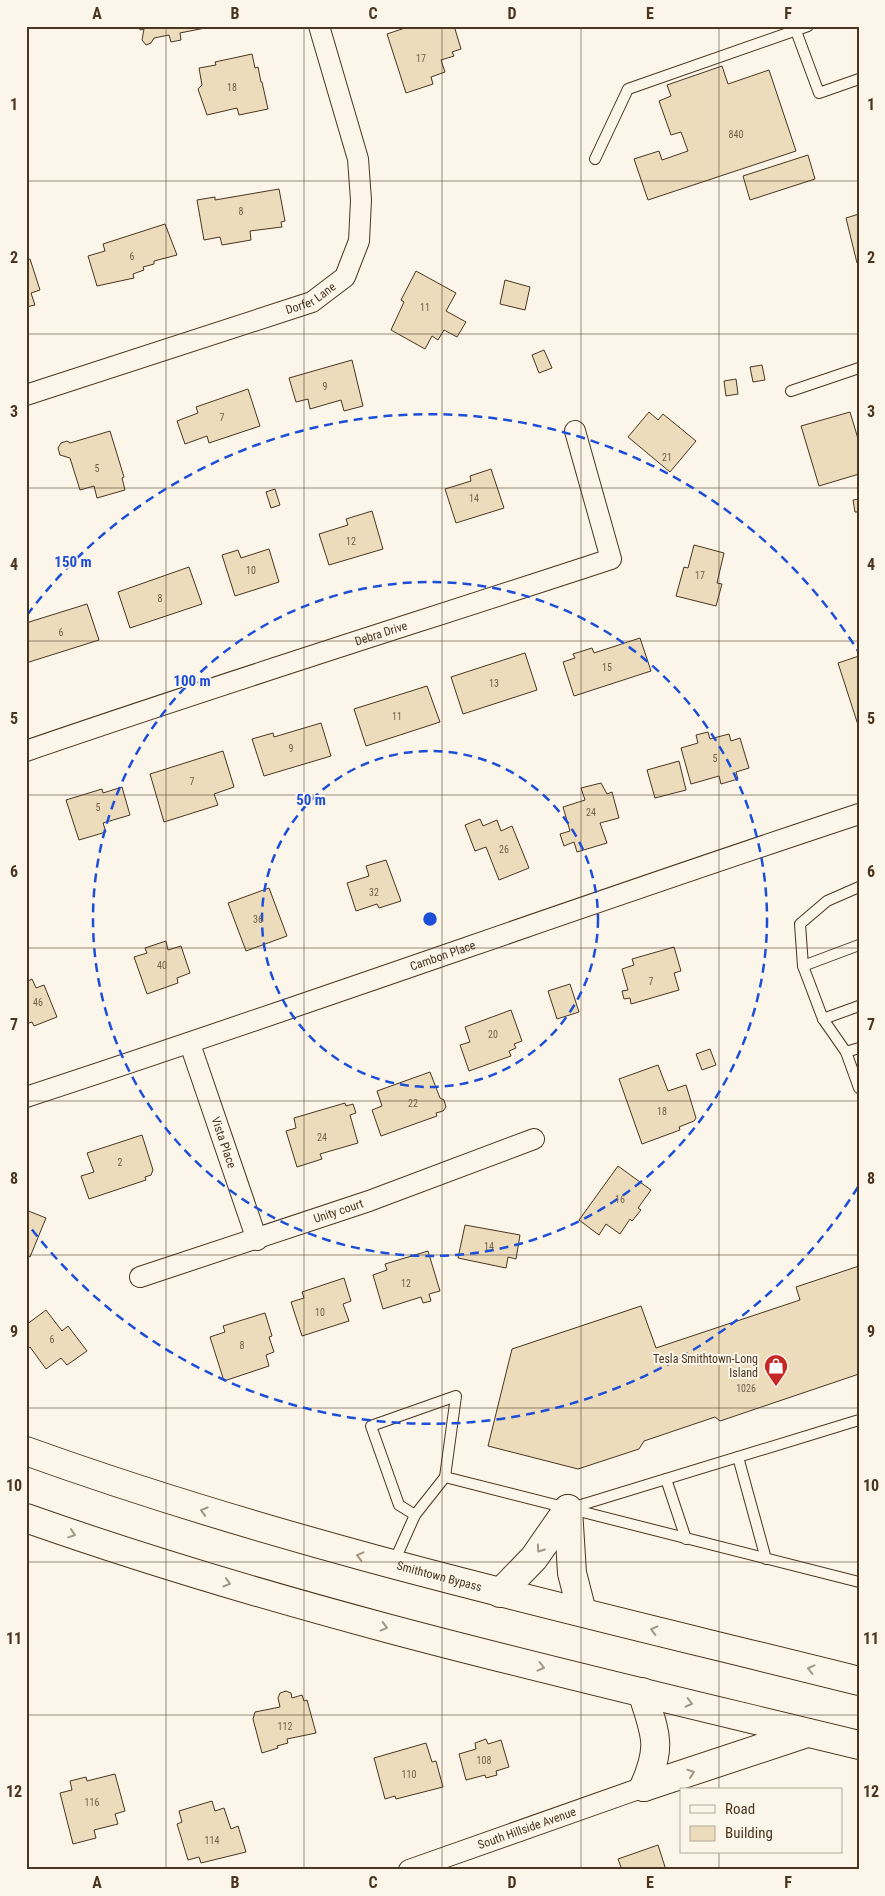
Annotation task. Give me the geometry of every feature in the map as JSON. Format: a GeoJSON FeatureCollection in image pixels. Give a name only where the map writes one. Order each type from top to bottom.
{"type":"FeatureCollection","features":[{"type":"Feature","properties":{"kind":"highway","name":"Smithtown Bypass"},"geometry":{"type":"LineString","coordinates":[[26,1451],[245,1524],[500,1593],[859,1681]]}},
{"type":"Feature","properties":{"kind":"highway"},"geometry":{"type":"LineString","coordinates":[[500,1593],[534,1558],[568,1509]]}},
{"type":"Feature","properties":{"kind":"highway"},"geometry":{"type":"LineString","coordinates":[[568,1509],[572,1574],[582,1612]]}},
{"type":"Feature","properties":{"kind":"highway"},"geometry":{"type":"LineString","coordinates":[[26,1518],[228,1584],[307,1606],[642,1692],[859,1745]]}},
{"type":"Feature","properties":{"kind":"highway"},"geometry":{"type":"LineString","coordinates":[[642,1692],[653,1724],[657,1746],[652,1769],[644,1787]]}},
{"type":"Feature","properties":{"kind":"highway"},"geometry":{"type":"LineString","coordinates":[[644,1787],[807,1732]]}},
{"type":"Feature","properties":{"kind":"street","name":"Dorfer Lane"},"geometry":{"type":"LineString","coordinates":[[26,395],[312,302],[345,277],[359,241],[361,200],[358,159],[319,26]]}},
{"type":"Feature","properties":{"kind":"street","name":"Debra Drive"},"geometry":{"type":"LineString","coordinates":[[26,751],[225,683],[336,650],[611,559],[575,431]]}},
{"type":"Feature","properties":{"kind":"street","name":"Cambon Place"},"geometry":{"type":"LineString","coordinates":[[26,1097],[190,1044],[668,877],[859,814]]}},
{"type":"Feature","properties":{"kind":"street","name":"Vista Place"},"geometry":{"type":"LineString","coordinates":[[190,1044],[257,1240]]}},
{"type":"Feature","properties":{"kind":"street","name":"Unity court"},"geometry":{"type":"LineString","coordinates":[[140,1278],[369,1202],[534,1139]]}},
{"type":"Feature","properties":{"kind":"street","name":"South Hillside Avenue"},"geometry":{"type":"LineString","coordinates":[[409,1870],[644,1787]]}},
{"type":"Feature","properties":{"kind":"lane"},"geometry":{"type":"LineString","coordinates":[[595,159],[628,89],[808,26]]}},
{"type":"Feature","properties":{"kind":"lane"},"geometry":{"type":"LineString","coordinates":[[796,31],[820,93],[859,79]]}},
{"type":"Feature","properties":{"kind":"lane"},"geometry":{"type":"LineString","coordinates":[[791,391],[859,368]]}},
{"type":"Feature","properties":{"kind":"lane"},"geometry":{"type":"LineString","coordinates":[[859,887],[827,901],[800,924],[803,966],[823,1019],[846,1052],[859,1088]]}},
{"type":"Feature","properties":{"kind":"lane"},"geometry":{"type":"LineString","coordinates":[[803,966],[859,946]]}},
{"type":"Feature","properties":{"kind":"lane"},"geometry":{"type":"LineString","coordinates":[[823,1019],[859,1006]]}},
{"type":"Feature","properties":{"kind":"lane"},"geometry":{"type":"LineString","coordinates":[[846,1052],[859,1048]]}},
{"type":"Feature","properties":{"kind":"lane"},"geometry":{"type":"LineString","coordinates":[[393,1564],[415,1515],[445,1477],[456,1396],[371,1426],[399,1505],[415,1515]]}},
{"type":"Feature","properties":{"kind":"lane"},"geometry":{"type":"LineString","coordinates":[[568,1509],[859,1420]]}},
{"type":"Feature","properties":{"kind":"lane"},"geometry":{"type":"LineString","coordinates":[[738,1457],[766,1559]]}},
{"type":"Feature","properties":{"kind":"lane"},"geometry":{"type":"LineString","coordinates":[[445,1477],[859,1582]]}},
{"type":"Feature","properties":{"kind":"lane"},"geometry":{"type":"LineString","coordinates":[[666,1479],[686,1539]]}},
{"type":"Feature","properties":{"kind":"building"},"geometry":{"type":"Polygon","coordinates":[[[139,26],[210,27],[180,33],[181,40],[171,42],[169,35],[154,38],[151,43],[146,45],[142,40],[144,29],[140,30],[139,26]]]}},
{"type":"Feature","properties":{"kind":"building"},"geometry":{"type":"Polygon","coordinates":[[[411,26],[452,26],[455,29],[461,49],[452,52],[454,56],[441,60],[445,72],[431,77],[433,84],[406,93],[387,34],[411,26]]]}},
{"type":"Feature","properties":{"kind":"building"},"geometry":{"type":"Polygon","coordinates":[[[252,54],[255,68],[258,67],[268,109],[239,115],[237,108],[207,115],[198,89],[202,85],[199,68],[216,65],[215,62],[252,54]]]}},
{"type":"Feature","properties":{"kind":"building"},"geometry":{"type":"Polygon","coordinates":[[[722,66],[728,84],[769,70],[796,151],[648,200],[634,159],[659,151],[662,160],[688,151],[681,132],[671,135],[659,101],[671,96],[667,85],[722,66]]]}},
{"type":"Feature","properties":{"kind":"building"},"geometry":{"type":"Polygon","coordinates":[[[808,155],[815,179],[750,200],[743,176],[808,155]]]}},
{"type":"Feature","properties":{"kind":"building"},"geometry":{"type":"Polygon","coordinates":[[[279,189],[285,221],[281,222],[282,227],[250,231],[251,240],[222,245],[220,237],[204,240],[197,200],[215,197],[215,200],[279,189]]]}},
{"type":"Feature","properties":{"kind":"building"},"geometry":{"type":"Polygon","coordinates":[[[859,214],[859,262],[857,263],[846,218],[859,214]]]}},
{"type":"Feature","properties":{"kind":"building"},"geometry":{"type":"Polygon","coordinates":[[[165,224],[177,255],[154,261],[154,264],[143,267],[144,270],[133,274],[134,278],[97,286],[88,256],[105,251],[103,244],[165,224]]]}},
{"type":"Feature","properties":{"kind":"building"},"geometry":{"type":"Polygon","coordinates":[[[30,259],[40,290],[31,293],[35,305],[26,307],[26,260],[30,259]]]}},
{"type":"Feature","properties":{"kind":"building"},"geometry":{"type":"Polygon","coordinates":[[[416,271],[456,293],[446,311],[466,322],[457,337],[444,330],[438,340],[432,336],[425,349],[391,330],[404,302],[401,300],[416,271]]]}},
{"type":"Feature","properties":{"kind":"building"},"geometry":{"type":"Polygon","coordinates":[[[505,280],[530,287],[525,310],[500,304],[505,280]]]}},
{"type":"Feature","properties":{"kind":"building"},"geometry":{"type":"Polygon","coordinates":[[[544,350],[552,368],[539,373],[532,355],[544,350]]]}},
{"type":"Feature","properties":{"kind":"building"},"geometry":{"type":"Polygon","coordinates":[[[352,360],[363,406],[344,411],[341,400],[310,409],[308,399],[296,402],[289,378],[352,360]]]}},
{"type":"Feature","properties":{"kind":"building"},"geometry":{"type":"Polygon","coordinates":[[[762,365],[765,380],[753,382],[750,367],[762,365]]]}},
{"type":"Feature","properties":{"kind":"building"},"geometry":{"type":"Polygon","coordinates":[[[736,379],[738,394],[726,396],[724,381],[736,379]]]}},
{"type":"Feature","properties":{"kind":"building"},"geometry":{"type":"Polygon","coordinates":[[[248,389],[260,426],[209,443],[207,436],[185,444],[177,421],[198,413],[196,407],[248,389]]]}},
{"type":"Feature","properties":{"kind":"building"},"geometry":{"type":"Polygon","coordinates":[[[649,412],[658,420],[663,414],[696,441],[670,472],[628,437],[649,412]]]}},
{"type":"Feature","properties":{"kind":"building"},"geometry":{"type":"Polygon","coordinates":[[[850,412],[859,442],[859,474],[819,486],[801,426],[850,412]]]}},
{"type":"Feature","properties":{"kind":"building"},"geometry":{"type":"Polygon","coordinates":[[[110,431],[124,477],[122,478],[125,490],[97,498],[94,486],[80,490],[70,458],[60,455],[58,448],[61,443],[67,441],[70,443],[110,431]]]}},
{"type":"Feature","properties":{"kind":"building"},"geometry":{"type":"Polygon","coordinates":[[[491,469],[504,508],[456,523],[445,489],[471,481],[470,476],[491,469]]]}},
{"type":"Feature","properties":{"kind":"building"},"geometry":{"type":"Polygon","coordinates":[[[275,489],[280,505],[271,508],[266,492],[275,489]]]}},
{"type":"Feature","properties":{"kind":"building"},"geometry":{"type":"Polygon","coordinates":[[[859,499],[859,512],[855,512],[853,500],[859,499]]]}},
{"type":"Feature","properties":{"kind":"building"},"geometry":{"type":"Polygon","coordinates":[[[372,511],[383,549],[329,565],[319,534],[348,525],[346,519],[372,511]]]}},
{"type":"Feature","properties":{"kind":"building"},"geometry":{"type":"Polygon","coordinates":[[[694,545],[724,553],[717,583],[722,584],[716,606],[676,596],[684,567],[688,568],[694,545]]]}},
{"type":"Feature","properties":{"kind":"building"},"geometry":{"type":"Polygon","coordinates":[[[269,549],[279,582],[235,596],[222,555],[238,550],[241,558],[269,549]]]}},
{"type":"Feature","properties":{"kind":"building"},"geometry":{"type":"Polygon","coordinates":[[[189,567],[202,604],[130,628],[118,592],[189,567]]]}},
{"type":"Feature","properties":{"kind":"building"},"geometry":{"type":"Polygon","coordinates":[[[87,604],[99,640],[26,663],[26,623],[87,604]]]}},
{"type":"Feature","properties":{"kind":"building"},"geometry":{"type":"Polygon","coordinates":[[[640,638],[651,671],[574,696],[563,662],[575,658],[573,654],[592,648],[594,653],[640,638]]]}},
{"type":"Feature","properties":{"kind":"building"},"geometry":{"type":"Polygon","coordinates":[[[525,653],[537,690],[463,714],[451,677],[525,653]]]}},
{"type":"Feature","properties":{"kind":"building"},"geometry":{"type":"Polygon","coordinates":[[[859,656],[859,728],[838,663],[859,656]]]}},
{"type":"Feature","properties":{"kind":"building"},"geometry":{"type":"Polygon","coordinates":[[[427,686],[440,722],[366,746],[354,709],[427,686]]]}},
{"type":"Feature","properties":{"kind":"building"},"geometry":{"type":"Polygon","coordinates":[[[321,723],[331,756],[264,776],[252,739],[273,733],[274,737],[321,723]]]}},
{"type":"Feature","properties":{"kind":"building"},"geometry":{"type":"Polygon","coordinates":[[[708,732],[710,739],[729,734],[731,741],[740,738],[749,768],[736,772],[738,779],[721,784],[719,776],[691,784],[681,748],[698,743],[696,735],[708,732]]]}},
{"type":"Feature","properties":{"kind":"building"},"geometry":{"type":"Polygon","coordinates":[[[223,751],[234,787],[214,794],[218,805],[164,822],[150,774],[223,751]]]}},
{"type":"Feature","properties":{"kind":"building"},"geometry":{"type":"Polygon","coordinates":[[[679,761],[686,790],[655,798],[647,770],[679,761]]]}},
{"type":"Feature","properties":{"kind":"building"},"geometry":{"type":"Polygon","coordinates":[[[601,783],[607,794],[612,792],[619,818],[600,823],[607,843],[577,852],[574,842],[564,846],[560,834],[570,831],[563,807],[585,800],[581,788],[601,783]]]}},
{"type":"Feature","properties":{"kind":"building"},"geometry":{"type":"Polygon","coordinates":[[[122,787],[130,815],[103,823],[106,832],[79,840],[66,800],[102,789],[103,793],[122,787]]]}},
{"type":"Feature","properties":{"kind":"building"},"geometry":{"type":"Polygon","coordinates":[[[480,819],[483,826],[497,820],[501,831],[512,826],[529,868],[499,880],[486,847],[475,851],[465,825],[480,819]]]}},
{"type":"Feature","properties":{"kind":"building"},"geometry":{"type":"Polygon","coordinates":[[[386,860],[401,901],[379,908],[377,904],[356,911],[347,883],[369,876],[366,866],[386,860]]]}},
{"type":"Feature","properties":{"kind":"building"},"geometry":{"type":"Polygon","coordinates":[[[269,888],[287,936],[246,951],[228,903],[269,888]]]}},
{"type":"Feature","properties":{"kind":"building"},"geometry":{"type":"Polygon","coordinates":[[[166,941],[168,950],[181,946],[190,973],[177,978],[178,983],[147,994],[134,957],[147,953],[145,948],[166,941]]]}},
{"type":"Feature","properties":{"kind":"building"},"geometry":{"type":"Polygon","coordinates":[[[674,947],[681,971],[674,973],[679,990],[631,1004],[630,998],[624,999],[622,991],[628,990],[622,969],[634,965],[632,959],[674,947]]]}},
{"type":"Feature","properties":{"kind":"building"},"geometry":{"type":"Polygon","coordinates":[[[32,979],[36,988],[44,985],[57,1017],[34,1026],[32,1022],[26,1024],[26,982],[32,979]]]}},
{"type":"Feature","properties":{"kind":"building"},"geometry":{"type":"Polygon","coordinates":[[[570,984],[579,1012],[557,1019],[548,991],[570,984]]]}},
{"type":"Feature","properties":{"kind":"building"},"geometry":{"type":"Polygon","coordinates":[[[511,1010],[522,1041],[514,1044],[516,1048],[509,1051],[511,1056],[469,1071],[460,1045],[470,1042],[465,1027],[511,1010]]]}},
{"type":"Feature","properties":{"kind":"building"},"geometry":{"type":"Polygon","coordinates":[[[710,1049],[716,1065],[702,1070],[696,1054],[710,1049]]]}},
{"type":"Feature","properties":{"kind":"building"},"geometry":{"type":"Polygon","coordinates":[[[658,1065],[668,1091],[686,1085],[696,1118],[694,1121],[679,1127],[680,1130],[642,1144],[619,1079],[658,1065]]]}},
{"type":"Feature","properties":{"kind":"building"},"geometry":{"type":"Polygon","coordinates":[[[430,1072],[440,1098],[444,1100],[446,1107],[443,1111],[436,1113],[437,1116],[381,1136],[372,1110],[382,1106],[377,1091],[430,1072]]]}},
{"type":"Feature","properties":{"kind":"building"},"geometry":{"type":"Polygon","coordinates":[[[345,1103],[346,1106],[353,1104],[356,1113],[350,1115],[358,1143],[320,1154],[322,1159],[297,1167],[286,1131],[296,1128],[294,1118],[345,1103]]]}},
{"type":"Feature","properties":{"kind":"building"},"geometry":{"type":"Polygon","coordinates":[[[142,1135],[153,1170],[151,1175],[145,1177],[146,1180],[89,1199],[81,1176],[94,1172],[87,1153],[142,1135]]]}},
{"type":"Feature","properties":{"kind":"building"},"geometry":{"type":"Polygon","coordinates":[[[618,1166],[651,1190],[638,1208],[641,1210],[632,1221],[630,1219],[620,1234],[606,1224],[599,1235],[579,1220],[618,1166]]]}},
{"type":"Feature","properties":{"kind":"building"},"geometry":{"type":"Polygon","coordinates":[[[26,1210],[46,1218],[30,1257],[26,1255],[26,1210]]]}},
{"type":"Feature","properties":{"kind":"building"},"geometry":{"type":"Polygon","coordinates":[[[465,1225],[520,1235],[516,1259],[508,1257],[506,1268],[458,1258],[465,1225]]]}},
{"type":"Feature","properties":{"kind":"building"},"geometry":{"type":"Polygon","coordinates":[[[428,1251],[440,1291],[429,1294],[431,1301],[423,1303],[421,1297],[383,1309],[373,1275],[387,1270],[385,1264],[428,1251]]]}},
{"type":"Feature","properties":{"kind":"building"},"geometry":{"type":"Polygon","coordinates":[[[859,1266],[859,1374],[720,1421],[715,1417],[644,1441],[639,1449],[578,1469],[488,1446],[512,1349],[641,1306],[656,1348],[800,1300],[796,1287],[859,1266]]]}},
{"type":"Feature","properties":{"kind":"building"},"geometry":{"type":"Polygon","coordinates":[[[344,1278],[351,1301],[343,1304],[349,1321],[302,1336],[291,1302],[304,1298],[302,1292],[344,1278]]]}},
{"type":"Feature","properties":{"kind":"building"},"geometry":{"type":"Polygon","coordinates":[[[46,1310],[62,1331],[68,1326],[87,1351],[67,1365],[61,1358],[46,1369],[30,1347],[26,1350],[26,1325],[46,1310]]]}},
{"type":"Feature","properties":{"kind":"building"},"geometry":{"type":"Polygon","coordinates":[[[265,1313],[272,1336],[269,1337],[274,1352],[266,1355],[269,1366],[224,1381],[210,1337],[225,1332],[223,1326],[265,1313]]]}},
{"type":"Feature","properties":{"kind":"building"},"geometry":{"type":"Polygon","coordinates":[[[286,1691],[291,1693],[292,1698],[302,1695],[304,1701],[307,1700],[316,1733],[287,1739],[288,1743],[262,1753],[253,1719],[255,1712],[280,1707],[278,1698],[280,1693],[286,1691]]]}},
{"type":"Feature","properties":{"kind":"building"},"geometry":{"type":"Polygon","coordinates":[[[486,1739],[488,1744],[501,1740],[509,1767],[496,1771],[497,1775],[486,1778],[485,1775],[466,1780],[459,1754],[476,1749],[475,1743],[486,1739]]]}},
{"type":"Feature","properties":{"kind":"building"},"geometry":{"type":"Polygon","coordinates":[[[426,1743],[432,1762],[436,1761],[443,1787],[396,1799],[395,1796],[385,1799],[374,1758],[426,1743]]]}},
{"type":"Feature","properties":{"kind":"building"},"geometry":{"type":"Polygon","coordinates":[[[115,1774],[125,1811],[115,1814],[118,1824],[94,1830],[96,1838],[73,1844],[60,1793],[72,1790],[70,1781],[86,1777],[87,1781],[115,1774]]]}},
{"type":"Feature","properties":{"kind":"building"},"geometry":{"type":"Polygon","coordinates":[[[212,1801],[215,1811],[224,1808],[231,1829],[238,1826],[246,1852],[201,1863],[199,1857],[188,1860],[177,1824],[182,1822],[179,1811],[212,1801]]]}},
{"type":"Feature","properties":{"kind":"building"},"geometry":{"type":"Polygon","coordinates":[[[658,1845],[666,1870],[622,1870],[618,1859],[658,1845]]]}},
{"type":"Feature","properties":{"kind":"place","name":"Tesla Smithtown-Long Island"},"geometry":{"type":"Point","coordinates":[776,1387]}}]}
